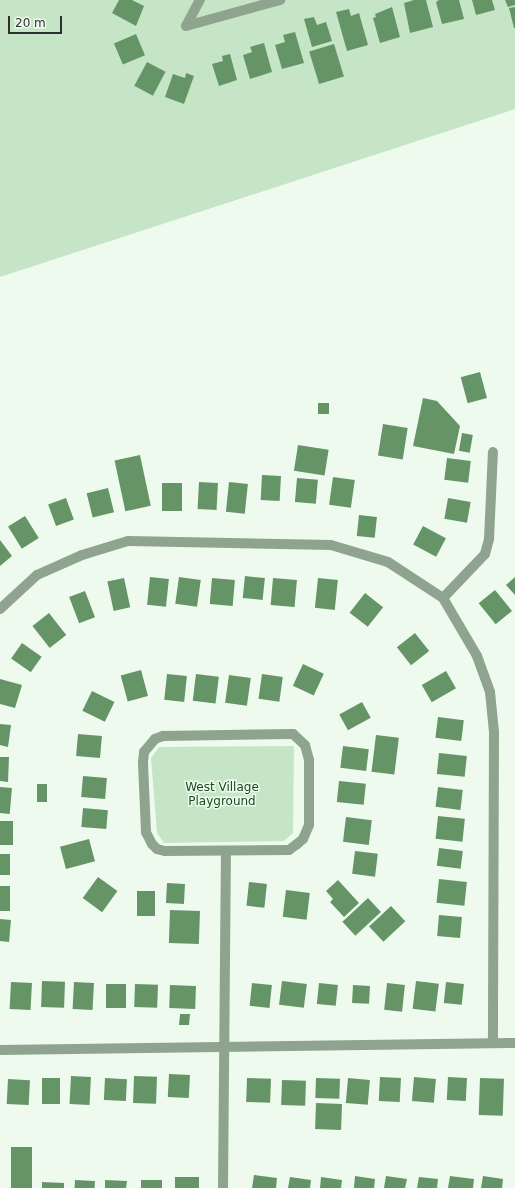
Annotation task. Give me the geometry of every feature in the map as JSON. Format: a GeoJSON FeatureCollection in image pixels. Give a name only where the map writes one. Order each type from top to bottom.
{"type":"FeatureCollection","features":[{"type":"Feature","properties":{"kind":"street"},"geometry":{"type":"LineString","coordinates":[[200,0],[186,26],[280,0]]}},
{"type":"Feature","properties":{"kind":"street"},"geometry":{"type":"LineString","coordinates":[[443,598],[485,554],[490,539],[493,452]]}},
{"type":"Feature","properties":{"kind":"street"},"geometry":{"type":"LineString","coordinates":[[0,609],[37,575],[82,555],[128,541],[331,545],[388,562],[443,598],[477,656],[490,692],[494,732],[493,1043]]}},
{"type":"Feature","properties":{"kind":"street"},"geometry":{"type":"LineString","coordinates":[[293,734],[305,745],[309,760],[309,825],[303,839],[289,850],[226,851],[165,851],[157,850],[152,844],[146,832],[142,762],[144,752],[155,739],[163,736],[293,734]]}},
{"type":"Feature","properties":{"kind":"street"},"geometry":{"type":"LineString","coordinates":[[223,1188],[223,1047],[226,851]]}},
{"type":"Feature","properties":{"kind":"street"},"geometry":{"type":"LineString","coordinates":[[0,1050],[515,1043]]}},
{"type":"Feature","properties":{"kind":"green space"},"geometry":{"type":"Polygon","coordinates":[[[0,0],[515,0],[515,109],[0,277],[0,0]]]}},
{"type":"Feature","properties":{"kind":"green space","name":"West Village Playground"},"geometry":{"type":"Polygon","coordinates":[[[294,746],[293,833],[284,841],[164,843],[157,833],[151,758],[159,747],[294,746]]]}},
{"type":"Feature","properties":{"kind":"building"},"geometry":{"type":"Polygon","coordinates":[[[119,0],[132,0],[144,6],[136,26],[112,13],[119,0]]]}},
{"type":"Feature","properties":{"kind":"building"},"geometry":{"type":"Polygon","coordinates":[[[414,0],[426,0],[433,27],[410,33],[404,3],[414,0]]]}},
{"type":"Feature","properties":{"kind":"building"},"geometry":{"type":"Polygon","coordinates":[[[439,0],[459,0],[464,19],[442,24],[436,2],[439,0]]]}},
{"type":"Feature","properties":{"kind":"building"},"geometry":{"type":"Polygon","coordinates":[[[472,0],[492,0],[495,10],[476,15],[472,0]]]}},
{"type":"Feature","properties":{"kind":"building"},"geometry":{"type":"Polygon","coordinates":[[[505,0],[515,0],[515,5],[508,7],[505,0]]]}},
{"type":"Feature","properties":{"kind":"building"},"geometry":{"type":"Polygon","coordinates":[[[392,7],[400,37],[380,43],[373,18],[376,17],[375,14],[392,7]]]}},
{"type":"Feature","properties":{"kind":"building"},"geometry":{"type":"Polygon","coordinates":[[[515,7],[515,28],[514,28],[509,8],[515,7]]]}},
{"type":"Feature","properties":{"kind":"building"},"geometry":{"type":"Polygon","coordinates":[[[349,9],[351,16],[359,13],[368,45],[347,51],[336,12],[349,9]]]}},
{"type":"Feature","properties":{"kind":"building"},"geometry":{"type":"Polygon","coordinates":[[[314,17],[317,25],[326,22],[332,41],[312,47],[304,19],[314,17]]]}},
{"type":"Feature","properties":{"kind":"building"},"geometry":{"type":"Polygon","coordinates":[[[295,32],[304,63],[282,69],[275,45],[285,42],[283,35],[295,32]]]}},
{"type":"Feature","properties":{"kind":"building"},"geometry":{"type":"Polygon","coordinates":[[[136,34],[145,55],[123,65],[114,43],[136,34]]]}},
{"type":"Feature","properties":{"kind":"building"},"geometry":{"type":"Polygon","coordinates":[[[264,43],[272,72],[250,79],[243,55],[252,52],[250,47],[264,43]]]}},
{"type":"Feature","properties":{"kind":"building"},"geometry":{"type":"Polygon","coordinates":[[[334,44],[344,77],[319,84],[309,52],[334,44]]]}},
{"type":"Feature","properties":{"kind":"building"},"geometry":{"type":"Polygon","coordinates":[[[230,54],[237,80],[219,86],[212,64],[223,61],[222,56],[230,54]]]}},
{"type":"Feature","properties":{"kind":"building"},"geometry":{"type":"Polygon","coordinates":[[[147,62],[166,72],[153,96],[134,86],[147,62]]]}},
{"type":"Feature","properties":{"kind":"building"},"geometry":{"type":"Polygon","coordinates":[[[186,73],[194,76],[184,104],[165,97],[173,74],[185,78],[186,73]]]}},
{"type":"Feature","properties":{"kind":"building"},"geometry":{"type":"Polygon","coordinates":[[[480,372],[487,398],[468,403],[461,377],[480,372]]]}},
{"type":"Feature","properties":{"kind":"building"},"geometry":{"type":"Polygon","coordinates":[[[423,398],[437,401],[460,426],[454,454],[413,446],[423,398]]]}},
{"type":"Feature","properties":{"kind":"building"},"geometry":{"type":"Polygon","coordinates":[[[318,403],[329,403],[329,414],[318,414],[318,403]]]}},
{"type":"Feature","properties":{"kind":"building"},"geometry":{"type":"Polygon","coordinates":[[[383,424],[408,428],[403,460],[378,456],[383,424]]]}},
{"type":"Feature","properties":{"kind":"building"},"geometry":{"type":"Polygon","coordinates":[[[462,433],[473,435],[470,453],[459,451],[462,433]]]}},
{"type":"Feature","properties":{"kind":"building"},"geometry":{"type":"Polygon","coordinates":[[[298,445],[329,450],[325,476],[294,471],[298,445]]]}},
{"type":"Feature","properties":{"kind":"building"},"geometry":{"type":"Polygon","coordinates":[[[140,455],[151,506],[125,511],[115,460],[140,455]]]}},
{"type":"Feature","properties":{"kind":"building"},"geometry":{"type":"Polygon","coordinates":[[[447,458],[471,461],[468,483],[444,480],[447,458]]]}},
{"type":"Feature","properties":{"kind":"building"},"geometry":{"type":"Polygon","coordinates":[[[262,475],[281,476],[280,501],[261,500],[262,475]]]}},
{"type":"Feature","properties":{"kind":"building"},"geometry":{"type":"Polygon","coordinates":[[[333,477],[355,480],[351,508],[329,505],[333,477]]]}},
{"type":"Feature","properties":{"kind":"building"},"geometry":{"type":"Polygon","coordinates":[[[297,478],[318,480],[316,504],[295,502],[297,478]]]}},
{"type":"Feature","properties":{"kind":"building"},"geometry":{"type":"Polygon","coordinates":[[[199,482],[218,483],[217,510],[198,509],[199,482]]]}},
{"type":"Feature","properties":{"kind":"building"},"geometry":{"type":"Polygon","coordinates":[[[229,482],[248,484],[245,514],[226,512],[229,482]]]}},
{"type":"Feature","properties":{"kind":"building"},"geometry":{"type":"Polygon","coordinates":[[[162,483],[182,483],[182,511],[162,511],[162,483]]]}},
{"type":"Feature","properties":{"kind":"building"},"geometry":{"type":"Polygon","coordinates":[[[108,488],[114,512],[93,518],[87,493],[108,488]]]}},
{"type":"Feature","properties":{"kind":"building"},"geometry":{"type":"Polygon","coordinates":[[[66,498],[74,520],[56,526],[48,504],[66,498]]]}},
{"type":"Feature","properties":{"kind":"building"},"geometry":{"type":"Polygon","coordinates":[[[448,498],[471,502],[467,523],[444,519],[448,498]]]}},
{"type":"Feature","properties":{"kind":"building"},"geometry":{"type":"Polygon","coordinates":[[[359,515],[377,517],[375,538],[357,536],[359,515]]]}},
{"type":"Feature","properties":{"kind":"building"},"geometry":{"type":"Polygon","coordinates":[[[25,516],[39,538],[22,549],[8,527],[25,516]]]}},
{"type":"Feature","properties":{"kind":"building"},"geometry":{"type":"Polygon","coordinates":[[[423,526],[446,538],[436,557],[413,545],[423,526]]]}},
{"type":"Feature","properties":{"kind":"building"},"geometry":{"type":"Polygon","coordinates":[[[0,540],[12,556],[0,566],[0,540]]]}},
{"type":"Feature","properties":{"kind":"building"},"geometry":{"type":"Polygon","coordinates":[[[245,576],[265,578],[263,600],[243,598],[245,576]]]}},
{"type":"Feature","properties":{"kind":"building"},"geometry":{"type":"Polygon","coordinates":[[[150,577],[169,579],[166,607],[147,605],[150,577]]]}},
{"type":"Feature","properties":{"kind":"building"},"geometry":{"type":"Polygon","coordinates":[[[179,577],[201,580],[197,607],[175,604],[179,577]]]}},
{"type":"Feature","properties":{"kind":"building"},"geometry":{"type":"Polygon","coordinates":[[[515,577],[515,595],[506,585],[515,577]]]}},
{"type":"Feature","properties":{"kind":"building"},"geometry":{"type":"Polygon","coordinates":[[[124,578],[130,607],[114,611],[107,582],[124,578]]]}},
{"type":"Feature","properties":{"kind":"building"},"geometry":{"type":"Polygon","coordinates":[[[212,578],[235,580],[233,606],[210,604],[212,578]]]}},
{"type":"Feature","properties":{"kind":"building"},"geometry":{"type":"Polygon","coordinates":[[[273,578],[297,580],[295,607],[271,605],[273,578]]]}},
{"type":"Feature","properties":{"kind":"building"},"geometry":{"type":"Polygon","coordinates":[[[318,578],[338,580],[335,610],[315,608],[318,578]]]}},
{"type":"Feature","properties":{"kind":"building"},"geometry":{"type":"Polygon","coordinates":[[[495,590],[512,611],[496,624],[479,603],[495,590]]]}},
{"type":"Feature","properties":{"kind":"building"},"geometry":{"type":"Polygon","coordinates":[[[85,591],[95,617],[79,623],[69,597],[85,591]]]}},
{"type":"Feature","properties":{"kind":"building"},"geometry":{"type":"Polygon","coordinates":[[[365,593],[383,607],[368,627],[350,613],[365,593]]]}},
{"type":"Feature","properties":{"kind":"building"},"geometry":{"type":"Polygon","coordinates":[[[49,613],[66,635],[50,648],[32,626],[49,613]]]}},
{"type":"Feature","properties":{"kind":"building"},"geometry":{"type":"Polygon","coordinates":[[[415,633],[429,651],[411,665],[397,647],[415,633]]]}},
{"type":"Feature","properties":{"kind":"building"},"geometry":{"type":"Polygon","coordinates":[[[22,643],[42,657],[31,672],[11,659],[22,643]]]}},
{"type":"Feature","properties":{"kind":"building"},"geometry":{"type":"Polygon","coordinates":[[[303,664],[324,674],[314,695],[293,686],[303,664]]]}},
{"type":"Feature","properties":{"kind":"building"},"geometry":{"type":"Polygon","coordinates":[[[141,670],[148,696],[128,702],[121,675],[141,670]]]}},
{"type":"Feature","properties":{"kind":"building"},"geometry":{"type":"Polygon","coordinates":[[[446,671],[456,688],[432,702],[422,685],[446,671]]]}},
{"type":"Feature","properties":{"kind":"building"},"geometry":{"type":"Polygon","coordinates":[[[167,674],[187,676],[184,702],[164,700],[167,674]]]}},
{"type":"Feature","properties":{"kind":"building"},"geometry":{"type":"Polygon","coordinates":[[[196,674],[219,677],[216,704],[193,701],[196,674]]]}},
{"type":"Feature","properties":{"kind":"building"},"geometry":{"type":"Polygon","coordinates":[[[262,674],[283,677],[279,702],[259,699],[262,674]]]}},
{"type":"Feature","properties":{"kind":"building"},"geometry":{"type":"Polygon","coordinates":[[[229,675],[251,678],[247,706],[225,703],[229,675]]]}},
{"type":"Feature","properties":{"kind":"building"},"geometry":{"type":"Polygon","coordinates":[[[0,679],[22,685],[15,708],[0,704],[0,679]]]}},
{"type":"Feature","properties":{"kind":"building"},"geometry":{"type":"Polygon","coordinates":[[[92,691],[114,702],[105,722],[82,711],[92,691]]]}},
{"type":"Feature","properties":{"kind":"building"},"geometry":{"type":"Polygon","coordinates":[[[362,702],[371,718],[348,730],[339,715],[362,702]]]}},
{"type":"Feature","properties":{"kind":"building"},"geometry":{"type":"Polygon","coordinates":[[[438,717],[464,720],[461,741],[435,738],[438,717]]]}},
{"type":"Feature","properties":{"kind":"building"},"geometry":{"type":"Polygon","coordinates":[[[0,724],[11,725],[8,747],[0,745],[0,724]]]}},
{"type":"Feature","properties":{"kind":"building"},"geometry":{"type":"Polygon","coordinates":[[[78,734],[102,736],[100,758],[76,756],[78,734]]]}},
{"type":"Feature","properties":{"kind":"building"},"geometry":{"type":"Polygon","coordinates":[[[376,735],[399,738],[394,775],[371,772],[376,735]]]}},
{"type":"Feature","properties":{"kind":"building"},"geometry":{"type":"Polygon","coordinates":[[[343,746],[369,749],[366,771],[340,768],[343,746]]]}},
{"type":"Feature","properties":{"kind":"building"},"geometry":{"type":"Polygon","coordinates":[[[439,753],[467,756],[465,777],[437,774],[439,753]]]}},
{"type":"Feature","properties":{"kind":"building"},"geometry":{"type":"Polygon","coordinates":[[[0,757],[9,757],[8,782],[0,781],[0,757]]]}},
{"type":"Feature","properties":{"kind":"building"},"geometry":{"type":"Polygon","coordinates":[[[83,776],[107,778],[105,799],[81,797],[83,776]]]}},
{"type":"Feature","properties":{"kind":"building"},"geometry":{"type":"Polygon","coordinates":[[[339,781],[366,784],[364,805],[337,802],[339,781]]]}},
{"type":"Feature","properties":{"kind":"building"},"geometry":{"type":"Polygon","coordinates":[[[37,784],[47,784],[47,802],[37,802],[37,784]]]}},
{"type":"Feature","properties":{"kind":"building"},"geometry":{"type":"Polygon","coordinates":[[[0,787],[12,788],[10,814],[0,813],[0,787]]]}},
{"type":"Feature","properties":{"kind":"building"},"geometry":{"type":"Polygon","coordinates":[[[438,787],[463,790],[460,810],[436,807],[438,787]]]}},
{"type":"Feature","properties":{"kind":"building"},"geometry":{"type":"Polygon","coordinates":[[[83,808],[108,810],[106,829],[81,827],[83,808]]]}},
{"type":"Feature","properties":{"kind":"building"},"geometry":{"type":"Polygon","coordinates":[[[438,816],[465,819],[462,842],[436,839],[438,816]]]}},
{"type":"Feature","properties":{"kind":"building"},"geometry":{"type":"Polygon","coordinates":[[[346,817],[372,820],[369,845],[343,842],[346,817]]]}},
{"type":"Feature","properties":{"kind":"building"},"geometry":{"type":"Polygon","coordinates":[[[0,821],[13,821],[13,845],[0,845],[0,821]]]}},
{"type":"Feature","properties":{"kind":"building"},"geometry":{"type":"Polygon","coordinates":[[[89,839],[95,861],[66,869],[60,847],[89,839]]]}},
{"type":"Feature","properties":{"kind":"building"},"geometry":{"type":"Polygon","coordinates":[[[439,848],[463,851],[461,869],[437,866],[439,848]]]}},
{"type":"Feature","properties":{"kind":"building"},"geometry":{"type":"Polygon","coordinates":[[[355,851],[378,854],[375,877],[352,874],[355,851]]]}},
{"type":"Feature","properties":{"kind":"building"},"geometry":{"type":"Polygon","coordinates":[[[0,854],[10,854],[10,875],[0,875],[0,854]]]}},
{"type":"Feature","properties":{"kind":"building"},"geometry":{"type":"Polygon","coordinates":[[[98,877],[117,891],[102,912],[83,898],[98,877]]]}},
{"type":"Feature","properties":{"kind":"building"},"geometry":{"type":"Polygon","coordinates":[[[439,879],[467,882],[464,906],[436,903],[439,879]]]}},
{"type":"Feature","properties":{"kind":"building"},"geometry":{"type":"Polygon","coordinates":[[[338,880],[359,903],[344,917],[330,902],[333,899],[326,891],[338,880]]]}},
{"type":"Feature","properties":{"kind":"building"},"geometry":{"type":"Polygon","coordinates":[[[249,882],[267,884],[264,908],[246,906],[249,882]]]}},
{"type":"Feature","properties":{"kind":"building"},"geometry":{"type":"Polygon","coordinates":[[[167,883],[185,884],[184,904],[166,903],[167,883]]]}},
{"type":"Feature","properties":{"kind":"building"},"geometry":{"type":"Polygon","coordinates":[[[0,886],[10,886],[10,911],[0,911],[0,886]]]}},
{"type":"Feature","properties":{"kind":"building"},"geometry":{"type":"Polygon","coordinates":[[[286,890],[310,893],[307,920],[283,917],[286,890]]]}},
{"type":"Feature","properties":{"kind":"building"},"geometry":{"type":"Polygon","coordinates":[[[137,891],[155,891],[155,916],[137,916],[137,891]]]}},
{"type":"Feature","properties":{"kind":"building"},"geometry":{"type":"Polygon","coordinates":[[[368,898],[381,912],[355,936],[342,922],[368,898]]]}},
{"type":"Feature","properties":{"kind":"building"},"geometry":{"type":"Polygon","coordinates":[[[391,906],[405,921],[383,942],[369,926],[391,906]]]}},
{"type":"Feature","properties":{"kind":"building"},"geometry":{"type":"Polygon","coordinates":[[[170,910],[200,911],[199,944],[169,943],[170,910]]]}},
{"type":"Feature","properties":{"kind":"building"},"geometry":{"type":"Polygon","coordinates":[[[439,915],[462,917],[460,938],[437,936],[439,915]]]}},
{"type":"Feature","properties":{"kind":"building"},"geometry":{"type":"Polygon","coordinates":[[[0,919],[11,920],[9,942],[0,941],[0,919]]]}},
{"type":"Feature","properties":{"kind":"building"},"geometry":{"type":"Polygon","coordinates":[[[42,981],[65,982],[64,1008],[41,1007],[42,981]]]}},
{"type":"Feature","properties":{"kind":"building"},"geometry":{"type":"Polygon","coordinates":[[[282,981],[307,984],[304,1008],[279,1005],[282,981]]]}},
{"type":"Feature","properties":{"kind":"building"},"geometry":{"type":"Polygon","coordinates":[[[416,981],[439,984],[435,1012],[413,1009],[416,981]]]}},
{"type":"Feature","properties":{"kind":"building"},"geometry":{"type":"Polygon","coordinates":[[[11,982],[32,983],[31,1010],[10,1009],[11,982]]]}},
{"type":"Feature","properties":{"kind":"building"},"geometry":{"type":"Polygon","coordinates":[[[74,982],[94,983],[93,1010],[73,1009],[74,982]]]}},
{"type":"Feature","properties":{"kind":"building"},"geometry":{"type":"Polygon","coordinates":[[[446,982],[464,984],[462,1005],[444,1003],[446,982]]]}},
{"type":"Feature","properties":{"kind":"building"},"geometry":{"type":"Polygon","coordinates":[[[252,983],[272,985],[269,1008],[250,1006],[252,983]]]}},
{"type":"Feature","properties":{"kind":"building"},"geometry":{"type":"Polygon","coordinates":[[[319,983],[338,985],[336,1006],[317,1004],[319,983]]]}},
{"type":"Feature","properties":{"kind":"building"},"geometry":{"type":"Polygon","coordinates":[[[387,983],[405,985],[402,1012],[384,1010],[387,983]]]}},
{"type":"Feature","properties":{"kind":"building"},"geometry":{"type":"Polygon","coordinates":[[[106,984],[126,984],[126,1008],[106,1008],[106,984]]]}},
{"type":"Feature","properties":{"kind":"building"},"geometry":{"type":"Polygon","coordinates":[[[135,984],[158,985],[157,1008],[134,1007],[135,984]]]}},
{"type":"Feature","properties":{"kind":"building"},"geometry":{"type":"Polygon","coordinates":[[[170,985],[196,986],[195,1009],[169,1008],[170,985]]]}},
{"type":"Feature","properties":{"kind":"building"},"geometry":{"type":"Polygon","coordinates":[[[353,985],[370,986],[369,1004],[352,1003],[353,985]]]}},
{"type":"Feature","properties":{"kind":"building"},"geometry":{"type":"Polygon","coordinates":[[[180,1014],[190,1014],[189,1025],[179,1025],[180,1014]]]}},
{"type":"Feature","properties":{"kind":"building"},"geometry":{"type":"Polygon","coordinates":[[[169,1074],[190,1075],[189,1098],[168,1097],[169,1074]]]}},
{"type":"Feature","properties":{"kind":"building"},"geometry":{"type":"Polygon","coordinates":[[[71,1076],[91,1077],[90,1105],[70,1104],[71,1076]]]}},
{"type":"Feature","properties":{"kind":"building"},"geometry":{"type":"Polygon","coordinates":[[[134,1076],[157,1077],[156,1104],[133,1103],[134,1076]]]}},
{"type":"Feature","properties":{"kind":"building"},"geometry":{"type":"Polygon","coordinates":[[[380,1077],[401,1078],[400,1102],[379,1101],[380,1077]]]}},
{"type":"Feature","properties":{"kind":"building"},"geometry":{"type":"Polygon","coordinates":[[[414,1077],[436,1079],[434,1103],[412,1101],[414,1077]]]}},
{"type":"Feature","properties":{"kind":"building"},"geometry":{"type":"Polygon","coordinates":[[[448,1077],[467,1078],[466,1101],[447,1100],[448,1077]]]}},
{"type":"Feature","properties":{"kind":"building"},"geometry":{"type":"Polygon","coordinates":[[[42,1078],[60,1078],[60,1104],[42,1104],[42,1078]]]}},
{"type":"Feature","properties":{"kind":"building"},"geometry":{"type":"Polygon","coordinates":[[[105,1078],[127,1079],[126,1101],[104,1100],[105,1078]]]}},
{"type":"Feature","properties":{"kind":"building"},"geometry":{"type":"Polygon","coordinates":[[[247,1078],[271,1079],[270,1103],[246,1102],[247,1078]]]}},
{"type":"Feature","properties":{"kind":"building"},"geometry":{"type":"Polygon","coordinates":[[[316,1078],[340,1079],[339,1099],[315,1098],[316,1078]]]}},
{"type":"Feature","properties":{"kind":"building"},"geometry":{"type":"Polygon","coordinates":[[[348,1078],[370,1080],[368,1105],[346,1103],[348,1078]]]}},
{"type":"Feature","properties":{"kind":"building"},"geometry":{"type":"Polygon","coordinates":[[[480,1078],[504,1079],[503,1116],[479,1115],[480,1078]]]}},
{"type":"Feature","properties":{"kind":"building"},"geometry":{"type":"Polygon","coordinates":[[[8,1079],[30,1080],[29,1105],[7,1104],[8,1079]]]}},
{"type":"Feature","properties":{"kind":"building"},"geometry":{"type":"Polygon","coordinates":[[[282,1080],[306,1081],[305,1106],[281,1105],[282,1080]]]}},
{"type":"Feature","properties":{"kind":"building"},"geometry":{"type":"Polygon","coordinates":[[[316,1103],[342,1104],[341,1130],[315,1129],[316,1103]]]}},
{"type":"Feature","properties":{"kind":"building"},"geometry":{"type":"Polygon","coordinates":[[[11,1147],[32,1147],[32,1188],[11,1188],[11,1147]]]}},
{"type":"Feature","properties":{"kind":"building"},"geometry":{"type":"Polygon","coordinates":[[[254,1175],[277,1178],[276,1188],[252,1188],[254,1175]]]}},
{"type":"Feature","properties":{"kind":"building"},"geometry":{"type":"Polygon","coordinates":[[[355,1176],[375,1179],[374,1188],[354,1188],[355,1176]]]}},
{"type":"Feature","properties":{"kind":"building"},"geometry":{"type":"Polygon","coordinates":[[[386,1176],[407,1179],[405,1188],[384,1188],[386,1176]]]}},
{"type":"Feature","properties":{"kind":"building"},"geometry":{"type":"Polygon","coordinates":[[[450,1176],[474,1179],[473,1188],[448,1188],[450,1176]]]}},
{"type":"Feature","properties":{"kind":"building"},"geometry":{"type":"Polygon","coordinates":[[[483,1176],[503,1179],[502,1188],[481,1188],[483,1176]]]}},
{"type":"Feature","properties":{"kind":"building"},"geometry":{"type":"Polygon","coordinates":[[[175,1177],[199,1177],[199,1188],[175,1188],[175,1177]]]}},
{"type":"Feature","properties":{"kind":"building"},"geometry":{"type":"Polygon","coordinates":[[[290,1177],[311,1180],[310,1188],[288,1188],[290,1177]]]}},
{"type":"Feature","properties":{"kind":"building"},"geometry":{"type":"Polygon","coordinates":[[[321,1177],[342,1180],[341,1188],[320,1188],[321,1177]]]}},
{"type":"Feature","properties":{"kind":"building"},"geometry":{"type":"Polygon","coordinates":[[[419,1177],[438,1179],[437,1188],[417,1188],[419,1177]]]}},
{"type":"Feature","properties":{"kind":"building"},"geometry":{"type":"Polygon","coordinates":[[[75,1180],[95,1181],[95,1188],[75,1188],[75,1180]]]}},
{"type":"Feature","properties":{"kind":"building"},"geometry":{"type":"Polygon","coordinates":[[[105,1180],[127,1181],[126,1188],[105,1188],[105,1180]]]}},
{"type":"Feature","properties":{"kind":"building"},"geometry":{"type":"Polygon","coordinates":[[[141,1180],[162,1180],[162,1188],[141,1188],[141,1180]]]}},
{"type":"Feature","properties":{"kind":"building"},"geometry":{"type":"Polygon","coordinates":[[[42,1182],[64,1183],[64,1188],[42,1188],[42,1182]]]}}]}
